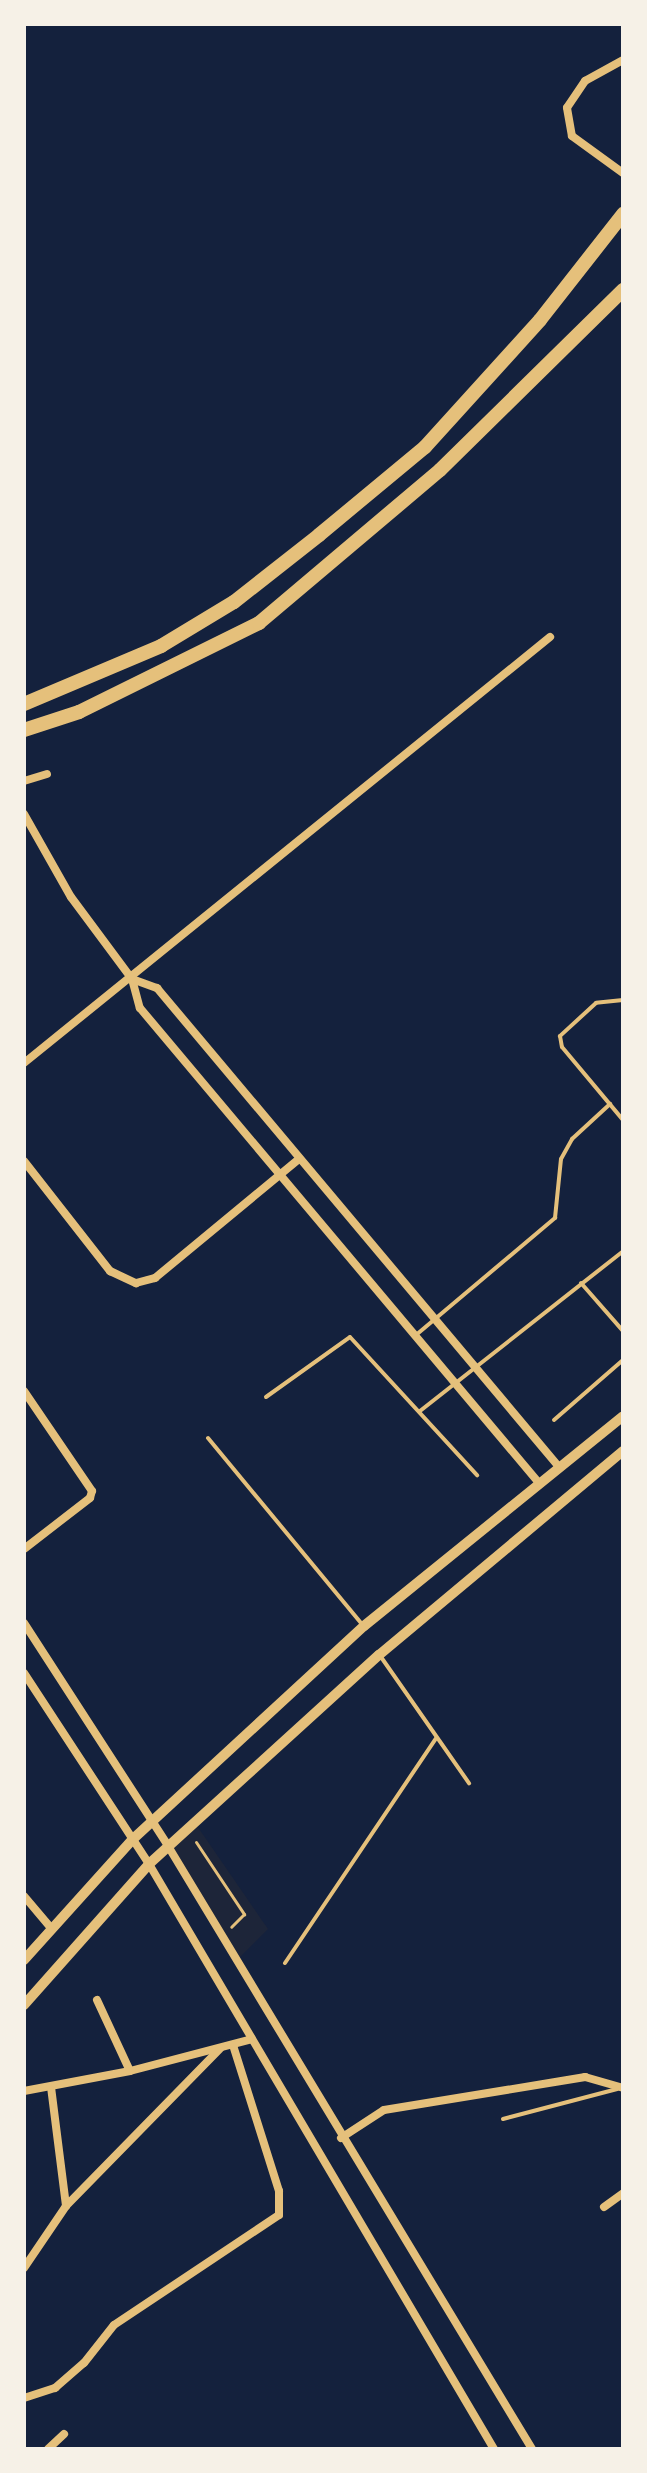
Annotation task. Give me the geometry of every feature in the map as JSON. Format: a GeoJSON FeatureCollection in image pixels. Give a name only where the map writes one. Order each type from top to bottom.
{"type":"FeatureCollection","features":[{"type":"Feature","properties":{"kind":"highway"},"geometry":{"type":"LineString","coordinates":[[24,704],[161,646],[234,602],[319,535],[425,447],[540,320],[623,214]]}},
{"type":"Feature","properties":{"kind":"highway"},"geometry":{"type":"LineString","coordinates":[[24,730],[79,712],[259,623],[440,470],[623,290]]}},
{"type":"Feature","properties":{"kind":"street"},"geometry":{"type":"LineString","coordinates":[[623,60],[585,81],[567,108],[572,136],[623,173]]}},
{"type":"Feature","properties":{"kind":"street"},"geometry":{"type":"LineString","coordinates":[[24,1063],[132,979],[550,637]]}},
{"type":"Feature","properties":{"kind":"street"},"geometry":{"type":"LineString","coordinates":[[24,781],[47,774]]}},
{"type":"Feature","properties":{"kind":"street"},"geometry":{"type":"LineString","coordinates":[[24,814],[71,897],[132,979],[140,1008],[539,1483]]}},
{"type":"Feature","properties":{"kind":"street"},"geometry":{"type":"LineString","coordinates":[[132,979],[157,988],[559,1467]]}},
{"type":"Feature","properties":{"kind":"street"},"geometry":{"type":"LineString","coordinates":[[24,1161],[110,1271],[136,1283],[155,1278],[299,1159]]}},
{"type":"Feature","properties":{"kind":"street"},"geometry":{"type":"LineString","coordinates":[[24,1391],[92,1495],[24,1549]]}},
{"type":"Feature","properties":{"kind":"street"},"geometry":{"type":"LineString","coordinates":[[24,1960],[133,1839],[364,1626],[623,1416]]}},
{"type":"Feature","properties":{"kind":"street"},"geometry":{"type":"LineString","coordinates":[[24,2005],[168,1846],[379,1655],[623,1451]]}},
{"type":"Feature","properties":{"kind":"street"},"geometry":{"type":"LineString","coordinates":[[24,1623],[168,1846],[341,2138],[532,2449]]}},
{"type":"Feature","properties":{"kind":"street"},"geometry":{"type":"LineString","coordinates":[[24,1673],[149,1864],[494,2449]]}},
{"type":"Feature","properties":{"kind":"street"},"geometry":{"type":"LineString","coordinates":[[24,1896],[51,1928]]}},
{"type":"Feature","properties":{"kind":"street"},"geometry":{"type":"LineString","coordinates":[[97,2000],[130,2071]]}},
{"type":"Feature","properties":{"kind":"street"},"geometry":{"type":"LineString","coordinates":[[24,2091],[130,2071],[252,2039]]}},
{"type":"Feature","properties":{"kind":"street"},"geometry":{"type":"LineString","coordinates":[[24,2398],[55,2388],[84,2363],[114,2325],[279,2215],[279,2191],[233,2045]]}},
{"type":"Feature","properties":{"kind":"street"},"geometry":{"type":"LineString","coordinates":[[24,2268],[66,2206],[220,2049]]}},
{"type":"Feature","properties":{"kind":"street"},"geometry":{"type":"LineString","coordinates":[[341,2138],[384,2110],[585,2077],[623,2088]]}},
{"type":"Feature","properties":{"kind":"street"},"geometry":{"type":"LineString","coordinates":[[51,2087],[66,2206]]}},
{"type":"Feature","properties":{"kind":"street"},"geometry":{"type":"LineString","coordinates":[[604,2207],[623,2193]]}},
{"type":"Feature","properties":{"kind":"street"},"geometry":{"type":"LineString","coordinates":[[48,2449],[64,2434]]}},
{"type":"Feature","properties":{"kind":"lane"},"geometry":{"type":"LineString","coordinates":[[623,1000],[596,1003],[560,1036],[562,1047],[623,1120]]}},
{"type":"Feature","properties":{"kind":"lane"},"geometry":{"type":"LineString","coordinates":[[416,1335],[555,1218],[561,1159],[572,1139],[610,1104]]}},
{"type":"Feature","properties":{"kind":"lane"},"geometry":{"type":"LineString","coordinates":[[420,1411],[623,1251]]}},
{"type":"Feature","properties":{"kind":"lane"},"geometry":{"type":"LineString","coordinates":[[581,1283],[623,1331]]}},
{"type":"Feature","properties":{"kind":"lane"},"geometry":{"type":"LineString","coordinates":[[266,1397],[350,1337],[477,1475]]}},
{"type":"Feature","properties":{"kind":"lane"},"geometry":{"type":"LineString","coordinates":[[554,1420],[623,1360]]}},
{"type":"Feature","properties":{"kind":"lane"},"geometry":{"type":"LineString","coordinates":[[208,1438],[364,1626]]}},
{"type":"Feature","properties":{"kind":"lane"},"geometry":{"type":"LineString","coordinates":[[379,1655],[469,1783]]}},
{"type":"Feature","properties":{"kind":"lane"},"geometry":{"type":"LineString","coordinates":[[285,1963],[436,1738]]}},
{"type":"Feature","properties":{"kind":"lane"},"geometry":{"type":"LineString","coordinates":[[503,2119],[623,2088]]}},
{"type":"Feature","properties":{"kind":"path"},"geometry":{"type":"LineString","coordinates":[[187,1829],[244,1914],[222,1936]]}},
{"type":"Feature","properties":{"kind":"shaded area"},"geometry":{"type":"Polygon","coordinates":[[[195,1823],[268,1929],[235,1962],[170,1848],[195,1823]]]}}]}
